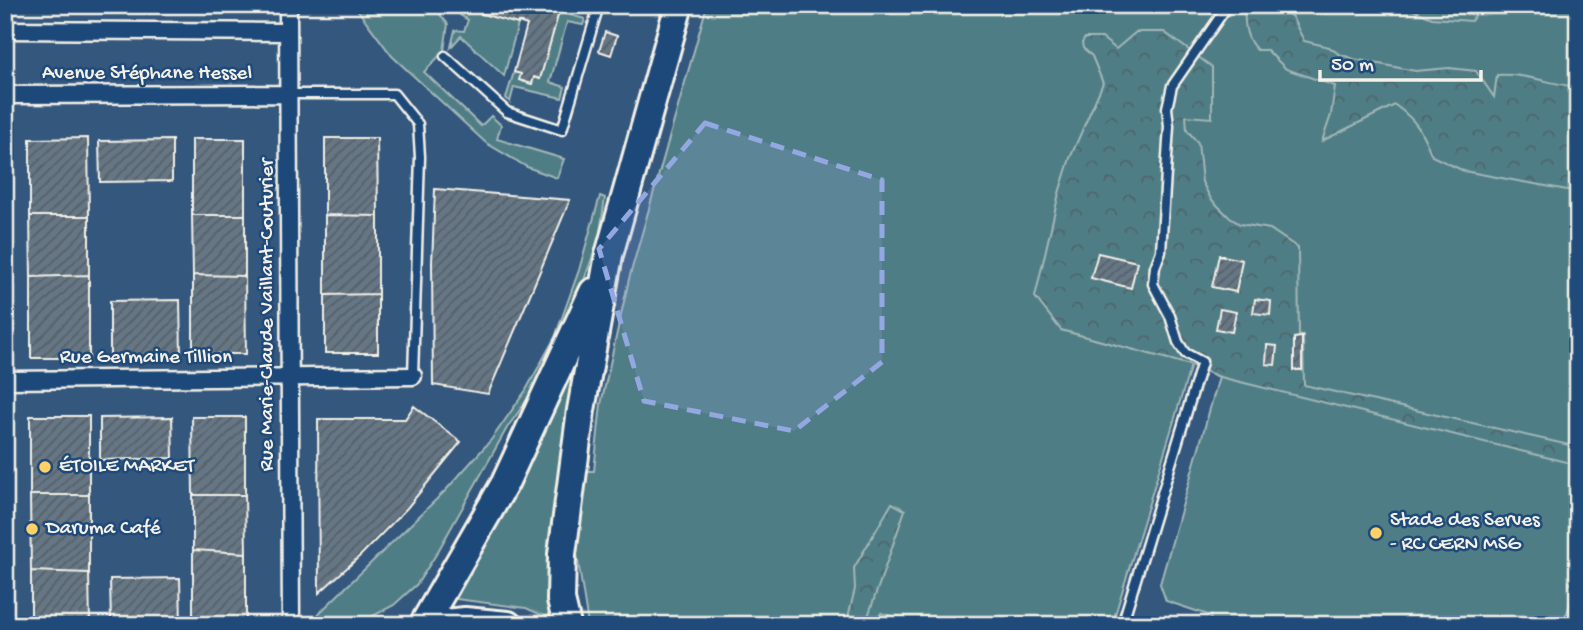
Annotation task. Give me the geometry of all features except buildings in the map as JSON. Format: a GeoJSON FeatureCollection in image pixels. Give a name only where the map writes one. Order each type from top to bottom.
{"type":"FeatureCollection","features":[{"type":"Feature","properties":{"kind":"main road"},"geometry":{"type":"LineString","coordinates":[[567,625],[561,600],[562,554],[581,410],[609,255],[679,5]]}},
{"type":"Feature","properties":{"kind":"main road"},"geometry":{"type":"LineString","coordinates":[[425,625],[505,483],[609,255]]}},
{"type":"Feature","properties":{"kind":"main road"},"geometry":{"type":"LineString","coordinates":[[425,625],[466,621],[508,625]]}},
{"type":"Feature","properties":{"kind":"street","name":"Rue Marie-Claude Vaillant-Couturier"},"geometry":{"type":"LineString","coordinates":[[288,5],[289,625]]}},
{"type":"Feature","properties":{"kind":"street","name":"Avenue Stéphane Hessel"},"geometry":{"type":"LineString","coordinates":[[5,30],[288,32]]}},
{"type":"Feature","properties":{"kind":"street","name":"Avenue Stéphane Hessel"},"geometry":{"type":"LineString","coordinates":[[5,94],[288,94]]}},
{"type":"Feature","properties":{"kind":"street","name":"Rue Germaine Tillion"},"geometry":{"type":"LineString","coordinates":[[5,380],[413,376]]}},
{"type":"Feature","properties":{"kind":"lane"},"geometry":{"type":"LineString","coordinates":[[445,56],[507,112],[562,130],[599,5]]}},
{"type":"Feature","properties":{"kind":"lane"},"geometry":{"type":"LineString","coordinates":[[1122,625],[1202,362],[1185,353],[1178,342],[1170,316],[1153,284],[1161,251],[1169,126],[1168,98],[1172,86],[1228,5]]}},
{"type":"Feature","properties":{"kind":"lane"},"geometry":{"type":"LineString","coordinates":[[288,94],[394,94],[418,124],[420,158],[413,376]]}},
{"type":"Feature","properties":{"kind":"highlighted area"},"geometry":{"type":"Polygon","coordinates":[[[705,123],[882,180],[882,362],[794,431],[644,401],[599,249],[705,123]]]}},
{"type":"Feature","properties":{"kind":"green space"},"geometry":{"type":"Polygon","coordinates":[[[354,5],[432,5],[448,24],[444,51],[424,72],[481,126],[491,116],[501,125],[497,139],[564,159],[557,178],[527,167],[486,143],[392,56],[354,5]]]}},
{"type":"Feature","properties":{"kind":"green space"},"geometry":{"type":"Polygon","coordinates":[[[707,5],[1578,5],[1578,618],[1575,625],[1209,625],[1211,616],[1166,601],[1160,584],[1219,377],[1191,365],[1112,625],[921,625],[881,613],[878,625],[588,625],[576,548],[583,471],[594,471],[601,404],[629,279],[707,5]]]}},
{"type":"Feature","properties":{"kind":"green space"},"geometry":{"type":"Polygon","coordinates":[[[1244,5],[1279,5],[1292,17],[1304,41],[1329,47],[1354,59],[1415,71],[1449,68],[1476,71],[1494,97],[1497,75],[1578,87],[1578,192],[1464,171],[1432,156],[1418,127],[1395,105],[1322,141],[1331,115],[1335,86],[1286,69],[1267,50],[1257,50],[1247,35],[1244,5]]]}},
{"type":"Feature","properties":{"kind":"green space"},"geometry":{"type":"Polygon","coordinates":[[[1384,5],[1482,5],[1471,21],[1432,18],[1411,9],[1384,5]]]}},
{"type":"Feature","properties":{"kind":"green space"},"geometry":{"type":"Polygon","coordinates":[[[461,8],[518,24],[504,76],[461,36],[451,47],[455,30],[464,31],[468,20],[460,15],[461,8]]]}},
{"type":"Feature","properties":{"kind":"green space"},"geometry":{"type":"Polygon","coordinates":[[[559,12],[585,19],[583,25],[567,22],[550,82],[565,87],[562,98],[514,87],[510,102],[506,98],[514,72],[521,74],[520,80],[531,84],[534,77],[540,79],[559,12]]]}},
{"type":"Feature","properties":{"kind":"green space"},"geometry":{"type":"Polygon","coordinates":[[[1136,32],[1164,32],[1212,67],[1212,118],[1186,116],[1187,130],[1198,143],[1202,182],[1211,199],[1230,218],[1240,224],[1270,229],[1298,248],[1299,336],[1303,335],[1304,385],[1578,447],[1578,465],[1220,377],[1190,365],[1061,330],[1035,297],[1059,193],[1070,158],[1103,83],[1092,56],[1083,48],[1082,43],[1085,38],[1102,38],[1116,49],[1136,32]]]}},
{"type":"Feature","properties":{"kind":"green space"},"geometry":{"type":"Polygon","coordinates":[[[600,196],[605,198],[599,239],[568,324],[527,400],[507,428],[417,584],[394,605],[356,625],[307,625],[446,490],[491,440],[526,390],[555,337],[579,270],[600,196]]]}},
{"type":"Feature","properties":{"kind":"green space"},"geometry":{"type":"Polygon","coordinates":[[[583,335],[555,621],[526,608],[456,599],[525,474],[583,335]]]}},
{"type":"Feature","properties":{"kind":"green space"},"geometry":{"type":"Polygon","coordinates":[[[892,503],[905,510],[865,625],[846,625],[855,589],[854,568],[892,503]]]}},
{"type":"Feature","properties":{"kind":"green space"},"geometry":{"type":"Polygon","coordinates":[[[1578,579],[1578,625],[1563,625],[1578,579]]]}},
{"type":"Feature","properties":{"kind":"waterway"},"geometry":{"type":"LineString","coordinates":[[1575,625],[1578,618]]}},
{"type":"Feature","properties":{"kind":"place","name":"ÉTOILE MARKET"},"geometry":{"type":"Point","coordinates":[45,467]}},
{"type":"Feature","properties":{"kind":"place","name":"Daruma Café"},"geometry":{"type":"Point","coordinates":[32,529]}},
{"type":"Feature","properties":{"kind":"place","name":"Stade des Serves - RC CERN MSG"},"geometry":{"type":"Point","coordinates":[1376,533]}}]}
